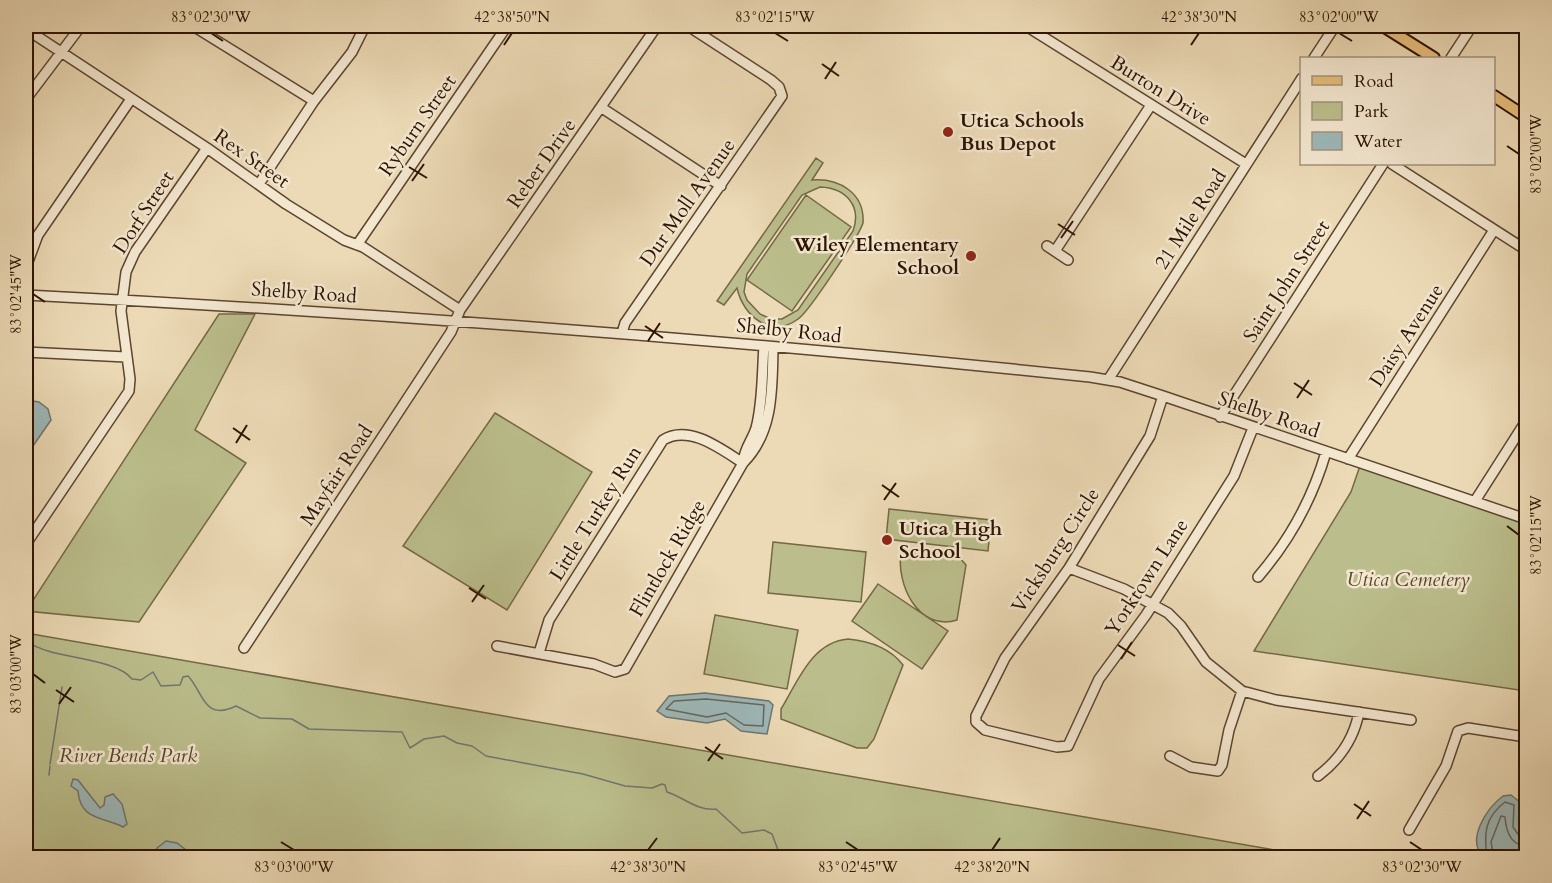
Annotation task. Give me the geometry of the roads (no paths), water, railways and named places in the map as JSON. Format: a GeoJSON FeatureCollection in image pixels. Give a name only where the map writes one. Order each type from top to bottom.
{"type":"FeatureCollection","features":[{"type":"Feature","properties":{"kind":"main road"},"geometry":{"type":"LineString","coordinates":[[1383,26],[1432,57]]}},
{"type":"Feature","properties":{"kind":"main road"},"geometry":{"type":"LineString","coordinates":[[1495,97],[1527,117]]}},
{"type":"Feature","properties":{"kind":"street"},"geometry":{"type":"LineString","coordinates":[[26,99],[63,53],[81,26]]}},
{"type":"Feature","properties":{"kind":"street"},"geometry":{"type":"LineString","coordinates":[[193,26],[314,101]]}},
{"type":"Feature","properties":{"kind":"street"},"geometry":{"type":"LineString","coordinates":[[259,184],[314,101],[352,52],[365,26]]}},
{"type":"Feature","properties":{"kind":"street","name":"Ryburn Street"},"geometry":{"type":"LineString","coordinates":[[357,245],[507,26]]}},
{"type":"Feature","properties":{"kind":"street","name":"Reber Drive"},"geometry":{"type":"LineString","coordinates":[[456,321],[460,310],[657,26]]}},
{"type":"Feature","properties":{"kind":"street","name":"Dur Moll Avenue"},"geometry":{"type":"LineString","coordinates":[[622,333],[625,323],[780,99],[781,91],[771,80],[688,26]]}},
{"type":"Feature","properties":{"kind":"street","name":"Burton Drive"},"geometry":{"type":"LineString","coordinates":[[1026,26],[1246,164]]}},
{"type":"Feature","properties":{"kind":"street"},"geometry":{"type":"LineString","coordinates":[[1315,57],[1335,26]]}},
{"type":"Feature","properties":{"kind":"street"},"geometry":{"type":"LineString","coordinates":[[1452,57],[1472,26]]}},
{"type":"Feature","properties":{"kind":"street","name":"Rex Street"},"geometry":{"type":"LineString","coordinates":[[26,29],[344,240],[357,245],[460,310]]}},
{"type":"Feature","properties":{"kind":"street","name":"21 Mile Road"},"geometry":{"type":"LineString","coordinates":[[1108,380],[1300,81]]}},
{"type":"Feature","properties":{"kind":"street"},"geometry":{"type":"LineString","coordinates":[[26,267],[38,235],[131,99]]}},
{"type":"Feature","properties":{"kind":"street"},"geometry":{"type":"LineString","coordinates":[[1068,260],[1051,248],[1151,105]]}},
{"type":"Feature","properties":{"kind":"street"},"geometry":{"type":"LineString","coordinates":[[602,108],[721,186]]}},
{"type":"Feature","properties":{"kind":"street","name":"Dorf Street"},"geometry":{"type":"LineString","coordinates":[[26,544],[126,398],[130,384],[121,326],[123,281],[132,258],[207,148]]}},
{"type":"Feature","properties":{"kind":"street","name":"Saint John Street"},"geometry":{"type":"LineString","coordinates":[[1221,417],[1382,165]]}},
{"type":"Feature","properties":{"kind":"street"},"geometry":{"type":"LineString","coordinates":[[1394,165],[1527,250]]}},
{"type":"Feature","properties":{"kind":"street","name":"Daisy Avenue"},"geometry":{"type":"LineString","coordinates":[[1348,459],[1494,230]]}},
{"type":"Feature","properties":{"kind":"street","name":"Shelby Road"},"geometry":{"type":"LineString","coordinates":[[26,296],[223,304],[622,333],[934,360],[1108,380],[1163,396],[1527,519]]}},
{"type":"Feature","properties":{"kind":"street","name":"Mayfair Road"},"geometry":{"type":"LineString","coordinates":[[243,648],[456,321]]}},
{"type":"Feature","properties":{"kind":"street","name":"Flintlock Ridge"},"geometry":{"type":"LineString","coordinates":[[539,653],[599,665],[615,672],[623,671],[743,463],[753,453],[764,433],[769,347]]}},
{"type":"Feature","properties":{"kind":"street"},"geometry":{"type":"LineString","coordinates":[[26,352],[126,357]]}},
{"type":"Feature","properties":{"kind":"street","name":"Vicksburg Circle"},"geometry":{"type":"LineString","coordinates":[[1068,746],[1057,747],[985,730],[976,722],[977,712],[999,669],[1041,603],[1069,568],[1150,436],[1163,396]]}},
{"type":"Feature","properties":{"kind":"street"},"geometry":{"type":"LineString","coordinates":[[1475,501],[1527,421]]}},
{"type":"Feature","properties":{"kind":"street","name":"Yorktown Lane"},"geometry":{"type":"LineString","coordinates":[[1068,746],[1099,679],[1153,604],[1239,467],[1253,428]]}},
{"type":"Feature","properties":{"kind":"street","name":"Little Turkey Run"},"geometry":{"type":"LineString","coordinates":[[539,653],[549,620],[663,440],[676,434],[687,435],[743,463]]}},
{"type":"Feature","properties":{"kind":"street"},"geometry":{"type":"LineString","coordinates":[[1258,577],[1270,564],[1305,507],[1326,452]]}},
{"type":"Feature","properties":{"kind":"street"},"geometry":{"type":"LineString","coordinates":[[1069,568],[1153,604],[1177,621],[1216,672],[1242,691],[1276,700],[1411,720]]}},
{"type":"Feature","properties":{"kind":"street"},"geometry":{"type":"LineString","coordinates":[[497,646],[539,653]]}},
{"type":"Feature","properties":{"kind":"street"},"geometry":{"type":"LineString","coordinates":[[1170,756],[1191,767],[1218,771],[1222,765],[1229,730],[1242,691]]}},
{"type":"Feature","properties":{"kind":"street"},"geometry":{"type":"LineString","coordinates":[[1318,776],[1343,751],[1356,725],[1359,712]]}},
{"type":"Feature","properties":{"kind":"street"},"geometry":{"type":"LineString","coordinates":[[1409,830],[1446,766],[1458,732],[1468,728],[1527,737]]}},
{"type":"Feature","properties":{"kind":"water"},"geometry":{"type":"Polygon","coordinates":[[[26,400],[39,402],[48,409],[51,420],[26,456],[26,400]]]}},
{"type":"Feature","properties":{"kind":"water"},"geometry":{"type":"Polygon","coordinates":[[[705,693],[769,701],[773,705],[767,734],[741,731],[725,719],[707,723],[666,717],[657,711],[669,696],[705,693]]]}},
{"type":"Feature","properties":{"kind":"water"},"geometry":{"type":"Polygon","coordinates":[[[73,779],[78,780],[100,808],[104,805],[105,797],[113,794],[122,804],[127,824],[123,827],[88,813],[83,808],[78,791],[71,786],[73,779]]]}},
{"type":"Feature","properties":{"kind":"water"},"geometry":{"type":"Polygon","coordinates":[[[1511,795],[1521,803],[1519,825],[1526,835],[1526,857],[1483,857],[1478,850],[1477,842],[1481,824],[1497,801],[1503,796],[1511,795]]]}},
{"type":"Feature","properties":{"kind":"water"},"geometry":{"type":"Polygon","coordinates":[[[166,841],[177,843],[195,857],[153,857],[157,848],[166,841]]]}},
{"type":"Feature","properties":{"kind":"waterway"},"geometry":{"type":"LineString","coordinates":[[26,644],[105,664],[116,668],[132,679],[141,680],[153,672],[161,686],[180,685],[183,677],[188,676],[205,703],[217,710],[236,706],[260,718],[292,719],[309,729],[402,732],[410,748],[424,739],[444,736],[457,743],[472,746],[486,756],[583,774],[625,786],[652,788],[662,784],[665,785],[667,792],[691,804],[716,809],[742,833],[764,830],[772,834],[781,858]]}},
{"type":"Feature","properties":{"kind":"waterway"},"geometry":{"type":"LineString","coordinates":[[50,764],[62,687]]}},
{"type":"Feature","properties":{"kind":"waterway"},"geometry":{"type":"LineString","coordinates":[[49,775],[50,766]]}},
{"type":"Feature","properties":{"kind":"waterway"},"geometry":{"type":"LineString","coordinates":[[790,858],[796,858]]}},
{"type":"Feature","properties":{"kind":"place","name":"Utica Schools Bus Depot"},"geometry":{"type":"Point","coordinates":[948,132]}},
{"type":"Feature","properties":{"kind":"place","name":"Wiley Elementary School"},"geometry":{"type":"Point","coordinates":[971,256]}},
{"type":"Feature","properties":{"kind":"place","name":"Utica High School"},"geometry":{"type":"Point","coordinates":[887,540]}},
{"type":"Feature","properties":{"kind":"park label","name":"Utica Cemetery"},"geometry":{"type":"Point","coordinates":[1408,579]}},
{"type":"Feature","properties":{"kind":"park label","name":"River Bends Park"},"geometry":{"type":"Point","coordinates":[128,755]}}]}
